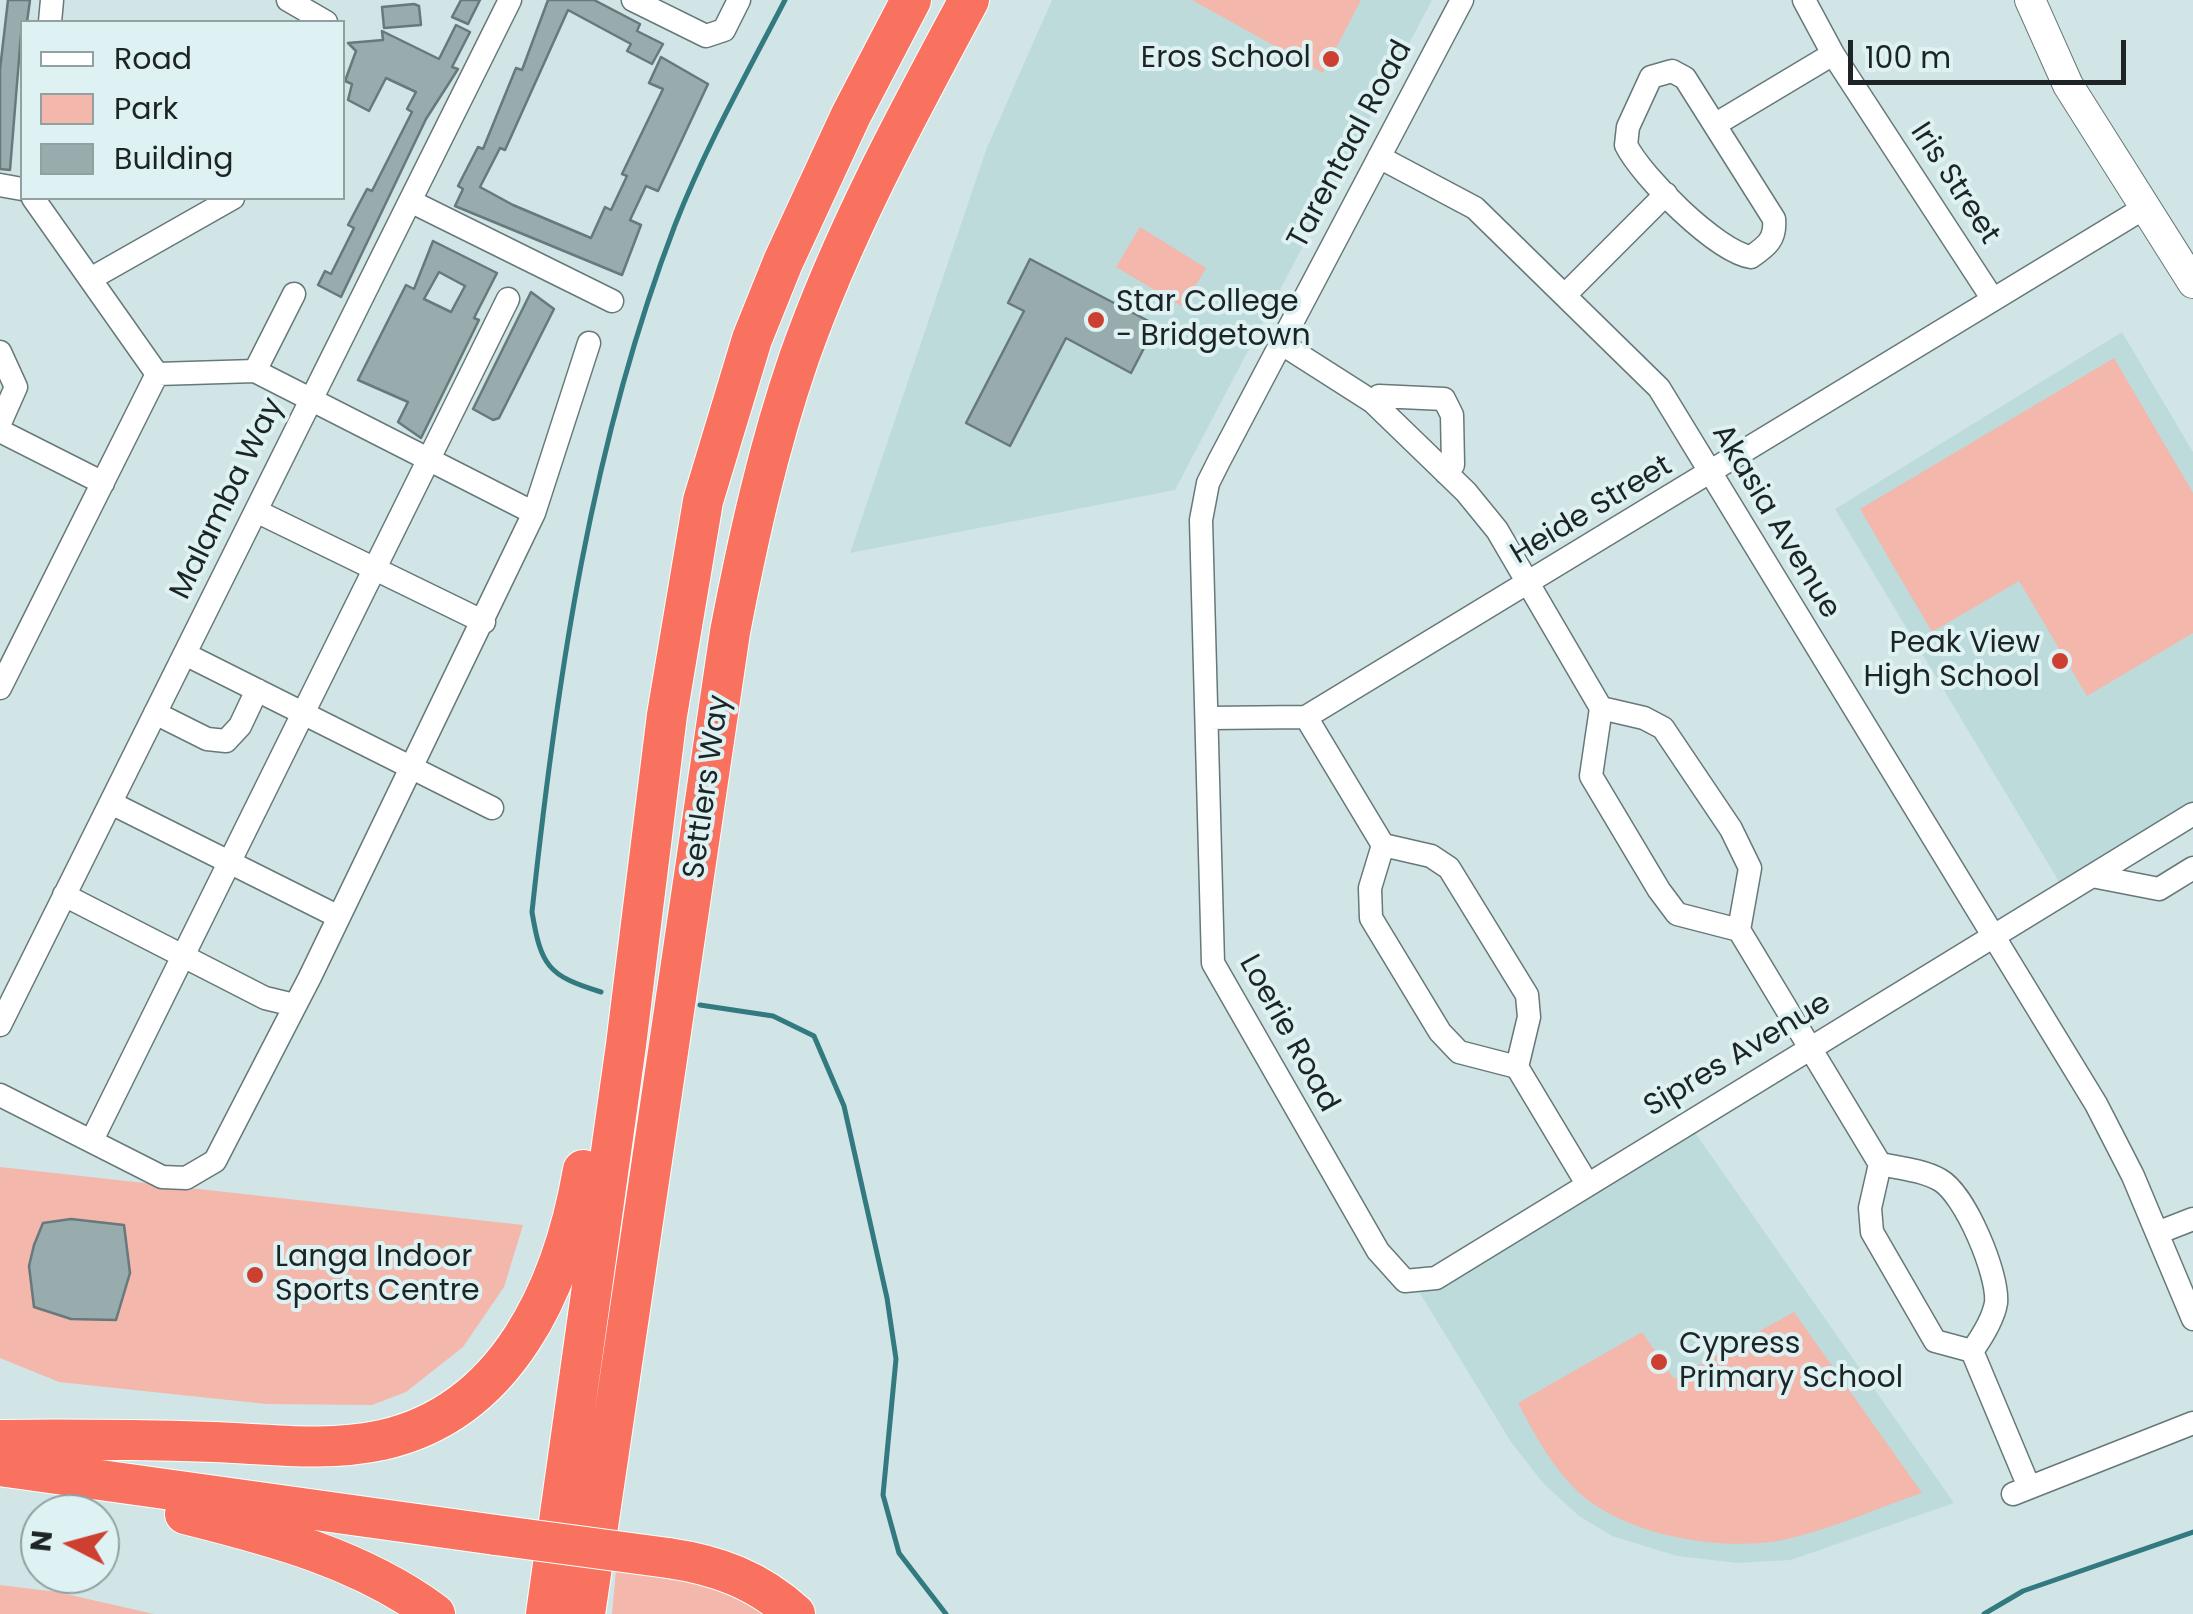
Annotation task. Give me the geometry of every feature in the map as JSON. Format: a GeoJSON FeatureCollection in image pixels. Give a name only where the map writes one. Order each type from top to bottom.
{"type":"FeatureCollection","features":[{"type":"Feature","properties":{"kind":"highway","name":"Settlers Way"},"geometry":{"type":"LineString","coordinates":[[546,1614],[625,1055],[634,958],[678,637],[706,486],[752,339],[783,262],[851,115],[911,0]]}},
{"type":"Feature","properties":{"kind":"highway","name":"Settlers Way"},"geometry":{"type":"LineString","coordinates":[[585,1614],[730,632],[765,468],[799,359],[848,236],[969,0]]}},
{"type":"Feature","properties":{"kind":"highway"},"geometry":{"type":"LineString","coordinates":[[0,1440],[360,1444],[408,1432],[453,1411],[500,1368],[550,1288],[571,1230],[598,1110],[625,1055]]}},
{"type":"Feature","properties":{"kind":"highway"},"geometry":{"type":"LineString","coordinates":[[0,1468],[668,1558],[749,1580],[795,1614]]}},
{"type":"Feature","properties":{"kind":"highway"},"geometry":{"type":"LineString","coordinates":[[0,1468],[287,1542],[384,1579],[435,1614]]}},
{"type":"Feature","properties":{"kind":"highway"},"geometry":{"type":"LineString","coordinates":[[596,1532],[598,1614]]}},
{"type":"Feature","properties":{"kind":"street"},"geometry":{"type":"LineString","coordinates":[[288,0],[317,11]]}},
{"type":"Feature","properties":{"kind":"street","name":"Malamba Way"},"geometry":{"type":"LineString","coordinates":[[0,1025],[510,0]]}},
{"type":"Feature","properties":{"kind":"street"},"geometry":{"type":"LineString","coordinates":[[633,0],[706,36],[724,30],[739,0]]}},
{"type":"Feature","properties":{"kind":"street","name":"Tarentaal Road"},"geometry":{"type":"LineString","coordinates":[[1208,718],[1203,504],[1208,484],[1462,0]]}},
{"type":"Feature","properties":{"kind":"street","name":"Iris Street"},"geometry":{"type":"LineString","coordinates":[[1804,0],[1833,54],[1992,298]]}},
{"type":"Feature","properties":{"kind":"street"},"geometry":{"type":"LineString","coordinates":[[2030,0],[2058,68],[2193,283]]}},
{"type":"Feature","properties":{"kind":"street"},"geometry":{"type":"LineString","coordinates":[[1716,124],[1833,54]]}},
{"type":"Feature","properties":{"kind":"street"},"geometry":{"type":"LineString","coordinates":[[1672,72],[1685,78],[1716,124],[1774,218],[1775,232],[1766,246],[1751,257],[1734,254],[1666,194],[1626,145],[1628,127],[1651,77],[1672,72]]}},
{"type":"Feature","properties":{"kind":"street","name":"Akasia Avenue"},"geometry":{"type":"LineString","coordinates":[[1379,157],[1463,199],[1650,376],[2116,1140],[2193,1319]]}},
{"type":"Feature","properties":{"kind":"street"},"geometry":{"type":"LineString","coordinates":[[1565,296],[1666,194]]}},
{"type":"Feature","properties":{"kind":"street"},"geometry":{"type":"LineString","coordinates":[[34,200],[157,374]]}},
{"type":"Feature","properties":{"kind":"street"},"geometry":{"type":"LineString","coordinates":[[92,278],[229,200]]}},
{"type":"Feature","properties":{"kind":"street"},"geometry":{"type":"LineString","coordinates":[[410,201],[612,301]]}},
{"type":"Feature","properties":{"kind":"street","name":"Heide Street"},"geometry":{"type":"LineString","coordinates":[[1306,717],[2144,208]]}},
{"type":"Feature","properties":{"kind":"street"},"geometry":{"type":"LineString","coordinates":[[256,372],[294,294]]}},
{"type":"Feature","properties":{"kind":"street"},"geometry":{"type":"LineString","coordinates":[[92,1140],[508,299]]}},
{"type":"Feature","properties":{"kind":"street"},"geometry":{"type":"LineString","coordinates":[[1280,342],[1373,402],[1492,522],[1601,708],[1591,776],[1658,890],[1687,919],[1739,930]]}},
{"type":"Feature","properties":{"kind":"street"},"geometry":{"type":"LineString","coordinates":[[0,1095],[162,1177],[186,1178],[207,1168],[222,1150],[484,622],[534,513],[589,343]]}},
{"type":"Feature","properties":{"kind":"street"},"geometry":{"type":"LineString","coordinates":[[0,352],[16,387],[0,422]]}},
{"type":"Feature","properties":{"kind":"street"},"geometry":{"type":"LineString","coordinates":[[157,374],[256,372],[534,513]]}},
{"type":"Feature","properties":{"kind":"street"},"geometry":{"type":"LineString","coordinates":[[0,688],[157,374]]}},
{"type":"Feature","properties":{"kind":"street"},"geometry":{"type":"LineString","coordinates":[[1373,402],[1380,396],[1444,399],[1452,415],[1453,466],[1446,473]]}},
{"type":"Feature","properties":{"kind":"street"},"geometry":{"type":"LineString","coordinates":[[0,431],[103,483]]}},
{"type":"Feature","properties":{"kind":"street"},"geometry":{"type":"LineString","coordinates":[[256,511],[484,622]]}},
{"type":"Feature","properties":{"kind":"street"},"geometry":{"type":"LineString","coordinates":[[185,654],[492,808]]}},
{"type":"Feature","properties":{"kind":"street"},"geometry":{"type":"LineString","coordinates":[[155,713],[207,739],[226,741],[236,734],[257,690]]}},
{"type":"Feature","properties":{"kind":"street"},"geometry":{"type":"LineString","coordinates":[[1601,708],[1644,718],[1663,728],[1731,830],[1750,868],[1739,930],[1880,1164],[1870,1208],[1876,1242],[1935,1341],[1972,1351]]}},
{"type":"Feature","properties":{"kind":"street"},"geometry":{"type":"LineString","coordinates":[[1208,718],[1306,717],[1383,846],[1431,856],[1448,868],[1528,995],[1529,1017],[1517,1066],[1586,1182]]}},
{"type":"Feature","properties":{"kind":"street","name":"Loerie Road"},"geometry":{"type":"LineString","coordinates":[[1208,718],[1213,963],[1244,1025],[1378,1251],[1404,1281],[1414,1282]]}},
{"type":"Feature","properties":{"kind":"street"},"geometry":{"type":"LineString","coordinates":[[110,803],[339,917]]}},
{"type":"Feature","properties":{"kind":"street","name":"Sipres Avenue"},"geometry":{"type":"LineString","coordinates":[[1414,1282],[1436,1278],[1586,1182],[2193,814]]}},
{"type":"Feature","properties":{"kind":"street"},"geometry":{"type":"LineString","coordinates":[[1383,846],[1370,888],[1372,918],[1430,1016],[1460,1052],[1517,1066]]}},
{"type":"Feature","properties":{"kind":"street"},"geometry":{"type":"LineString","coordinates":[[2092,876],[2159,889],[2193,868]]}},
{"type":"Feature","properties":{"kind":"street"},"geometry":{"type":"LineString","coordinates":[[64,896],[266,998],[294,1005]]}},
{"type":"Feature","properties":{"kind":"street"},"geometry":{"type":"LineString","coordinates":[[1880,1164],[1942,1180],[1957,1197],[1991,1267],[1996,1302],[1972,1351],[2021,1491],[2193,1423]]}},
{"type":"Feature","properties":{"kind":"street"},"geometry":{"type":"LineString","coordinates":[[2157,1233],[2193,1219]]}},
{"type":"Feature","properties":{"kind":"shaded area","name":"Star College - Bridgetown"},"geometry":{"type":"Polygon","coordinates":[[[1052,0],[1432,0],[1175,490],[850,553],[986,150],[1052,0]]]}},
{"type":"Feature","properties":{"kind":"shaded area","name":"Peak View High School"},"geometry":{"type":"Polygon","coordinates":[[[2122,332],[2193,452],[2193,814],[2064,890],[1835,509],[2122,332]]]}},
{"type":"Feature","properties":{"kind":"shaded area","name":"Cypress Primary School"},"geometry":{"type":"Polygon","coordinates":[[[1687,1121],[1954,1503],[1791,1560],[1737,1563],[1677,1556],[1612,1536],[1579,1516],[1543,1483],[1511,1442],[1413,1282],[1687,1121]]]}},
{"type":"Feature","properties":{"kind":"green space"},"geometry":{"type":"Polygon","coordinates":[[[1192,0],[1361,0],[1323,73],[1192,0]]]}},
{"type":"Feature","properties":{"kind":"green space"},"geometry":{"type":"Polygon","coordinates":[[[1140,227],[1206,268],[1183,307],[1116,267],[1140,227]]]}},
{"type":"Feature","properties":{"kind":"green space"},"geometry":{"type":"Polygon","coordinates":[[[2114,358],[2193,493],[2193,633],[2087,696],[2019,581],[1932,632],[1860,509],[2114,358]]]}},
{"type":"Feature","properties":{"kind":"green space","name":"Langa Indoor Sports Centre"},"geometry":{"type":"Polygon","coordinates":[[[0,1167],[523,1225],[504,1287],[463,1347],[406,1392],[372,1405],[266,1404],[59,1382],[0,1358],[0,1167]]]}},
{"type":"Feature","properties":{"kind":"green space"},"geometry":{"type":"Polygon","coordinates":[[[1794,1312],[1922,1493],[1783,1540],[1732,1544],[1675,1537],[1622,1520],[1578,1492],[1552,1461],[1518,1403],[1642,1332],[1674,1379],[1794,1312]]]}},
{"type":"Feature","properties":{"kind":"green space"},"geometry":{"type":"Polygon","coordinates":[[[616,1570],[694,1583],[765,1614],[612,1614],[616,1570]]]}},
{"type":"Feature","properties":{"kind":"green space"},"geometry":{"type":"Polygon","coordinates":[[[0,1585],[20,1587],[20,1594],[66,1594],[154,1614],[0,1614],[0,1585]]]}},
{"type":"Feature","properties":{"kind":"building"},"geometry":{"type":"Polygon","coordinates":[[[8,0],[30,0],[27,20],[20,20],[10,170],[0,169],[0,69],[8,0]]]}},
{"type":"Feature","properties":{"kind":"building"},"geometry":{"type":"Polygon","coordinates":[[[461,0],[480,0],[468,24],[452,17],[461,0]]]}},
{"type":"Feature","properties":{"kind":"building"},"geometry":{"type":"Polygon","coordinates":[[[548,0],[594,0],[640,24],[637,31],[663,44],[652,64],[627,51],[631,44],[568,10],[505,150],[500,148],[480,187],[513,205],[591,238],[605,207],[611,210],[627,176],[622,174],[663,89],[649,83],[661,57],[708,84],[658,191],[646,186],[630,220],[641,225],[622,275],[455,206],[463,189],[458,186],[478,147],[483,149],[516,68],[522,70],[548,0]]]}},
{"type":"Feature","properties":{"kind":"building"},"geometry":{"type":"Polygon","coordinates":[[[419,6],[421,25],[384,28],[382,7],[419,6]]]}},
{"type":"Feature","properties":{"kind":"building"},"geometry":{"type":"Polygon","coordinates":[[[456,25],[470,32],[452,67],[458,69],[426,119],[341,297],[318,285],[325,271],[331,274],[354,228],[348,225],[367,189],[372,191],[412,112],[407,109],[416,92],[386,78],[369,111],[348,100],[352,84],[345,81],[356,51],[348,43],[383,40],[382,31],[439,59],[456,25]]]}},
{"type":"Feature","properties":{"kind":"building"},"geometry":{"type":"Polygon","coordinates":[[[433,241],[497,273],[474,318],[479,320],[421,438],[398,422],[408,402],[358,380],[406,285],[414,289],[433,241]],[[439,272],[424,299],[451,312],[465,286],[439,272]]]}},
{"type":"Feature","properties":{"kind":"building"},"geometry":{"type":"Polygon","coordinates":[[[1030,259],[1156,325],[1131,373],[1066,338],[1010,446],[966,423],[1024,311],[1008,303],[1030,259]]]}},
{"type":"Feature","properties":{"kind":"building"},"geometry":{"type":"Polygon","coordinates":[[[531,292],[554,309],[499,418],[493,420],[473,409],[531,292]]]}},
{"type":"Feature","properties":{"kind":"building"},"geometry":{"type":"Polygon","coordinates":[[[71,1219],[124,1225],[130,1273],[116,1320],[71,1319],[34,1307],[29,1266],[43,1223],[71,1219]]]}},
{"type":"Feature","properties":{"kind":"waterway"},"geometry":{"type":"LineString","coordinates":[[601,992],[569,980],[550,966],[539,945],[532,912],[553,737],[581,563],[621,392],[675,225],[713,139],[785,0]]}},
{"type":"Feature","properties":{"kind":"waterway"},"geometry":{"type":"LineString","coordinates":[[700,1005],[773,1016],[814,1036],[844,1106],[887,1298],[896,1359],[883,1495],[899,1553],[946,1614]]}},
{"type":"Feature","properties":{"kind":"waterway"},"geometry":{"type":"LineString","coordinates":[[1984,1614],[2023,1591],[2193,1532]]}},
{"type":"Feature","properties":{"kind":"place","name":"Eros School"},"geometry":{"type":"Point","coordinates":[1331,59]}},
{"type":"Feature","properties":{"kind":"place","name":"Star College - Bridgetown"},"geometry":{"type":"Point","coordinates":[1096,320]}},
{"type":"Feature","properties":{"kind":"place","name":"Peak View High School"},"geometry":{"type":"Point","coordinates":[2060,661]}},
{"type":"Feature","properties":{"kind":"place","name":"Langa Indoor Sports Centre"},"geometry":{"type":"Point","coordinates":[255,1275]}},
{"type":"Feature","properties":{"kind":"place","name":"Cypress Primary School"},"geometry":{"type":"Point","coordinates":[1659,1362]}}]}
